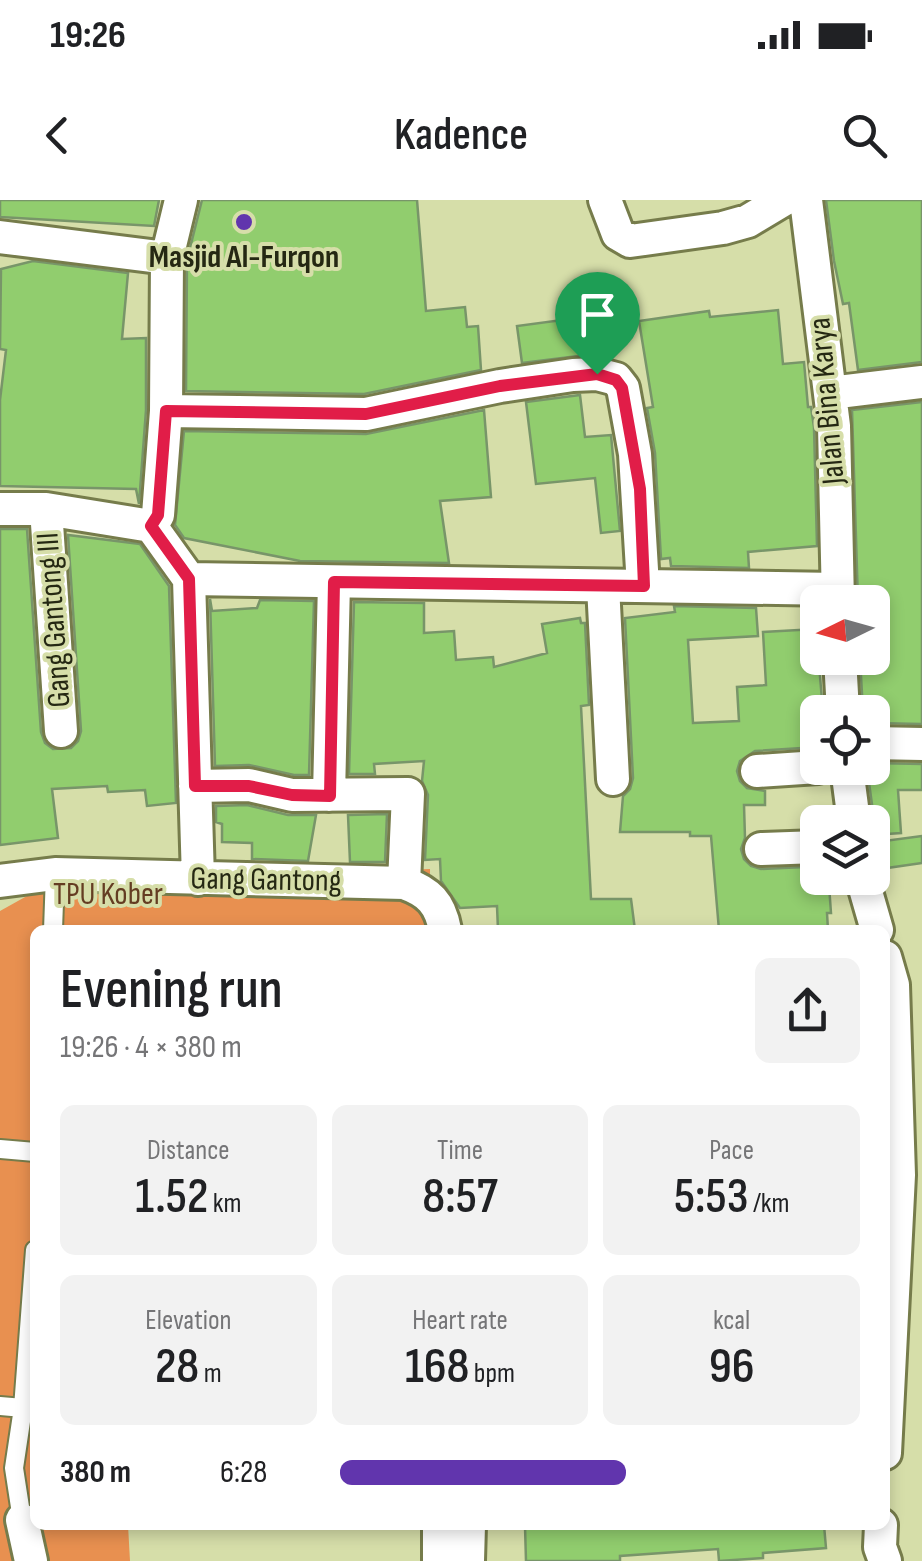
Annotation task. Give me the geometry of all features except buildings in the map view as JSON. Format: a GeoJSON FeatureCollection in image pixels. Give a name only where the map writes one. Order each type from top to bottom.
{"type":"FeatureCollection","features":[{"type":"Feature","properties":{"kind":"street"},"geometry":{"type":"LineString","coordinates":[[151,526],[158,515],[166,411],[166,258],[181,200]]}},
{"type":"Feature","properties":{"kind":"street"},"geometry":{"type":"LineString","coordinates":[[605,200],[618,234],[630,241],[724,228],[748,221],[783,200]]}},
{"type":"Feature","properties":{"kind":"street","name":"Jalan Bina Karya"},"geometry":{"type":"LineString","coordinates":[[806,200],[834,426],[837,585]]}},
{"type":"Feature","properties":{"kind":"street"},"geometry":{"type":"LineString","coordinates":[[0,237],[166,258]]}},
{"type":"Feature","properties":{"kind":"street"},"geometry":{"type":"LineString","coordinates":[[166,411],[366,414],[555,377],[597,374],[616,380],[622,388],[638,472],[644,586]]}},
{"type":"Feature","properties":{"kind":"street"},"geometry":{"type":"LineString","coordinates":[[830,393],[922,382]]}},
{"type":"Feature","properties":{"kind":"street"},"geometry":{"type":"LineString","coordinates":[[0,509],[46,509],[151,526],[189,579],[198,879]]}},
{"type":"Feature","properties":{"kind":"street","name":"Gang Gantong III"},"geometry":{"type":"LineString","coordinates":[[46,509],[61,732]]}},
{"type":"Feature","properties":{"kind":"street"},"geometry":{"type":"LineString","coordinates":[[189,579],[644,586],[800,594]]}},
{"type":"Feature","properties":{"kind":"street"},"geometry":{"type":"LineString","coordinates":[[330,796],[334,582]]}},
{"type":"Feature","properties":{"kind":"street"},"geometry":{"type":"LineString","coordinates":[[603,586],[613,779]]}},
{"type":"Feature","properties":{"kind":"street"},"geometry":{"type":"LineString","coordinates":[[890,743],[922,744]]}},
{"type":"Feature","properties":{"kind":"street"},"geometry":{"type":"LineString","coordinates":[[757,771],[800,769]]}},
{"type":"Feature","properties":{"kind":"street"},"geometry":{"type":"LineString","coordinates":[[195,786],[249,786],[292,795],[408,794],[404,883],[436,900],[444,925]]}},
{"type":"Feature","properties":{"kind":"street"},"geometry":{"type":"LineString","coordinates":[[761,849],[800,848]]}},
{"type":"Feature","properties":{"kind":"street","name":"Gang Gantong"},"geometry":{"type":"LineString","coordinates":[[0,880],[54,874],[404,883]]}},
{"type":"Feature","properties":{"kind":"street"},"geometry":{"type":"LineString","coordinates":[[867,895],[876,925]]}},
{"type":"Feature","properties":{"kind":"street"},"geometry":{"type":"LineString","coordinates":[[890,993],[910,1176],[890,1398]]}},
{"type":"Feature","properties":{"kind":"street"},"geometry":{"type":"LineString","coordinates":[[22,1520],[31,1561]]}},
{"type":"Feature","properties":{"kind":"street"},"geometry":{"type":"LineString","coordinates":[[439,1561],[440,1530]]}},
{"type":"Feature","properties":{"kind":"street"},"geometry":{"type":"LineString","coordinates":[[468,1561],[469,1530]]}},
{"type":"Feature","properties":{"kind":"street"},"geometry":{"type":"LineString","coordinates":[[882,1530],[880,1547],[885,1561]]}},
{"type":"Feature","properties":{"kind":"lane"},"geometry":{"type":"LineString","coordinates":[[53,925],[54,874]]}},
{"type":"Feature","properties":{"kind":"lane"},"geometry":{"type":"LineString","coordinates":[[0,1150],[30,1152]]}},
{"type":"Feature","properties":{"kind":"lane"},"geometry":{"type":"LineString","coordinates":[[22,1520],[14,1468],[30,1316]]}},
{"type":"Feature","properties":{"kind":"lane"},"geometry":{"type":"LineString","coordinates":[[0,1406],[23,1408]]}},
{"type":"Feature","properties":{"kind":"green space","name":"TPU Kober"},"geometry":{"type":"Polygon","coordinates":[[[95,858],[376,871],[430,869],[430,925],[30,925],[30,1530],[128,1530],[130,1561],[0,1561],[0,911],[95,858]]]}},
{"type":"Feature","properties":{"kind":"place","name":"Masjid Al-Furqon"},"geometry":{"type":"Point","coordinates":[244,222]}},
{"type":"Feature","properties":{"kind":"route"},"geometry":{"type":"LineString","coordinates":[[597,374],[616,380],[622,388],[640,489],[644,586],[334,582],[330,796],[292,795],[249,786],[195,786],[189,579],[151,526],[158,515],[166,411],[366,414],[500,386],[597,374]]}}]}
